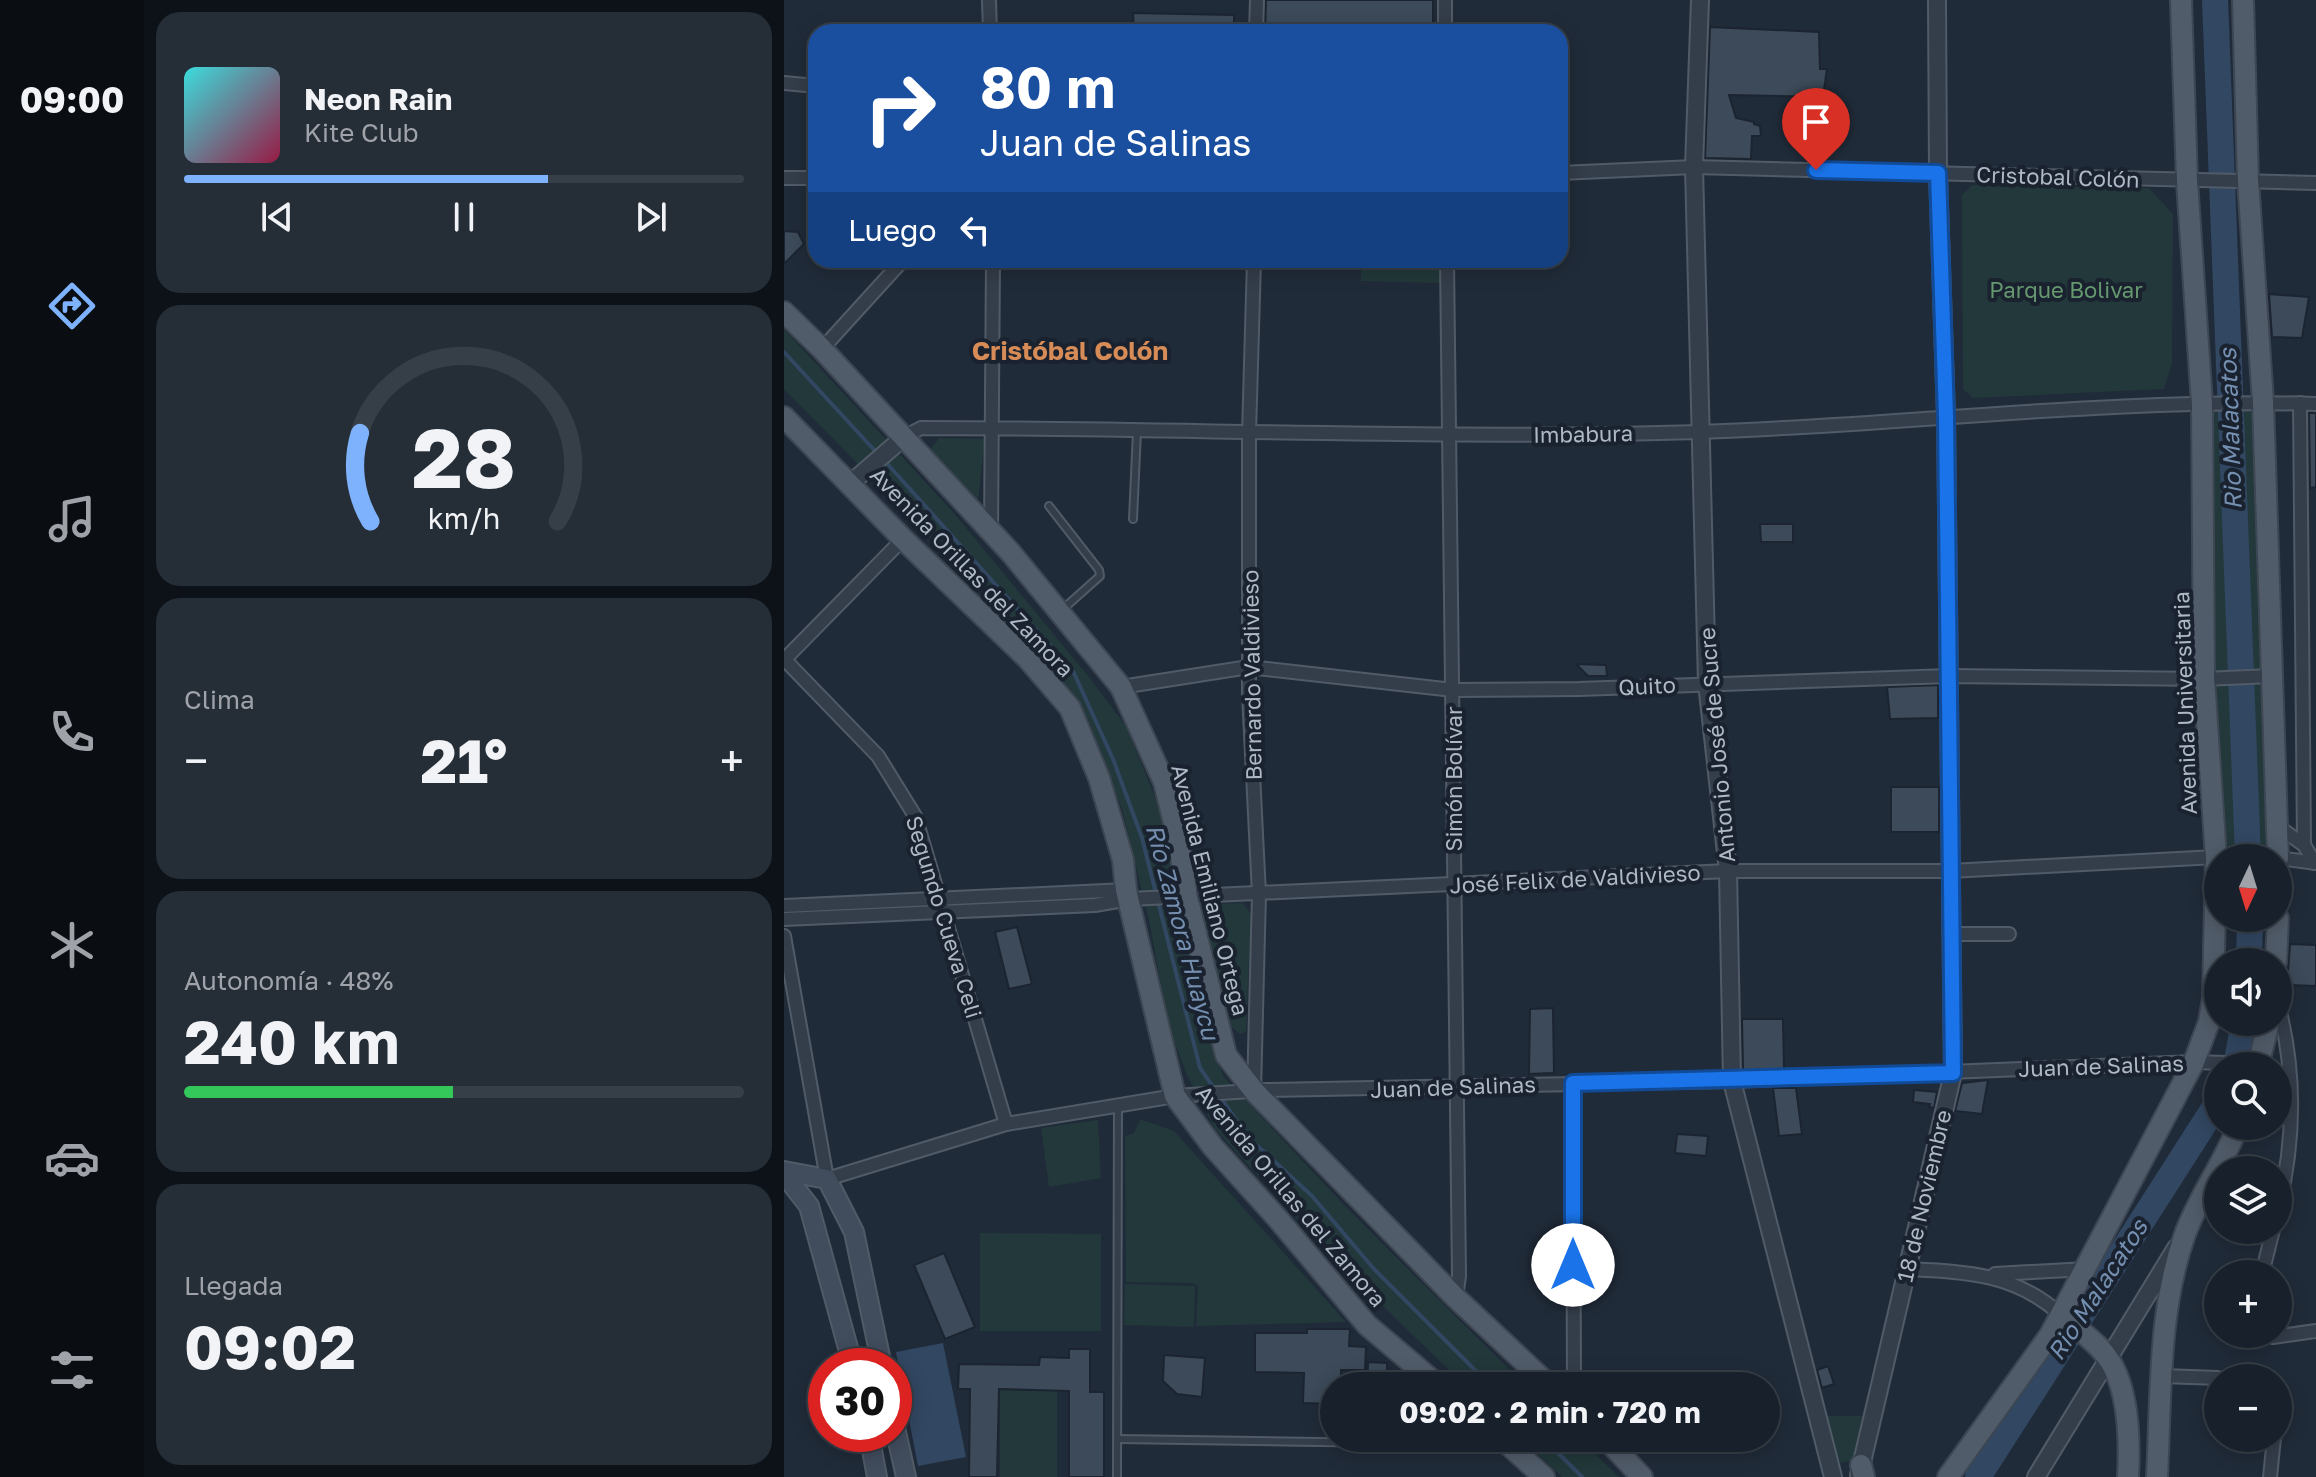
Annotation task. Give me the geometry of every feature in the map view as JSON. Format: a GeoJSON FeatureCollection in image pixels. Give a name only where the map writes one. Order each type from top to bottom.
{"type":"FeatureCollection","features":[{"type":"Feature","properties":{"kind":"main road","name":"Avenida Universitaria"},"geometry":{"type":"LineString","coordinates":[[2181,0],[2204,404],[2208,678],[2218,844]]}},
{"type":"Feature","properties":{"kind":"main road"},"geometry":{"type":"LineString","coordinates":[[2243,0],[2246,180],[2260,402],[2267,676],[2277,844]]}},
{"type":"Feature","properties":{"kind":"main road","name":"Avenida Emiliano Ortega"},"geometry":{"type":"LineString","coordinates":[[784,312],[991,532],[1121,687],[1164,782],[1179,843],[1187,897],[1226,1055],[1254,1091],[1456,1298],[1535,1372]]}},
{"type":"Feature","properties":{"kind":"main road","name":"Avenida Orillas del Zamora"},"geometry":{"type":"LineString","coordinates":[[784,417],[903,539],[1027,658],[1070,708],[1099,778],[1123,860],[1128,895],[1175,1096],[1213,1147],[1367,1325],[1422,1372]]}},
{"type":"Feature","properties":{"kind":"main road","name":"Avenida Universitaria"},"geometry":{"type":"LineString","coordinates":[[1948,1477],[2050,1335],[2200,1062],[2213,998],[2216,932]]}},
{"type":"Feature","properties":{"kind":"main road"},"geometry":{"type":"LineString","coordinates":[[2157,1477],[2162,1376],[2173,1276],[2185,1234],[2231,1140]]}},
{"type":"Feature","properties":{"kind":"main road"},"geometry":{"type":"LineString","coordinates":[[784,1173],[827,1179],[854,1232],[878,1348]]}},
{"type":"Feature","properties":{"kind":"main road"},"geometry":{"type":"LineString","coordinates":[[784,1173],[809,1206],[848,1348]]}},
{"type":"Feature","properties":{"kind":"main road"},"geometry":{"type":"LineString","coordinates":[[2061,1315],[2108,1357],[2125,1399],[2130,1454],[2128,1477]]}},
{"type":"Feature","properties":{"kind":"main road"},"geometry":{"type":"LineString","coordinates":[[872,1452],[877,1477]]}},
{"type":"Feature","properties":{"kind":"main road"},"geometry":{"type":"LineString","coordinates":[[900,1452],[906,1477]]}},
{"type":"Feature","properties":{"kind":"main road"},"geometry":{"type":"LineString","coordinates":[[1516,1452],[1544,1477]]}},
{"type":"Feature","properties":{"kind":"main road"},"geometry":{"type":"LineString","coordinates":[[1618,1452],[1642,1477]]}},
{"type":"Feature","properties":{"kind":"street"},"geometry":{"type":"LineString","coordinates":[[989,0],[990,24]]}},
{"type":"Feature","properties":{"kind":"street"},"geometry":{"type":"LineString","coordinates":[[1256,24],[1257,0]]}},
{"type":"Feature","properties":{"kind":"street"},"geometry":{"type":"LineString","coordinates":[[1445,0],[1445,24]]}},
{"type":"Feature","properties":{"kind":"street","name":"Antonio José de Sucre"},"geometry":{"type":"LineString","coordinates":[[1700,0],[1694,167],[1707,683],[1728,871],[1732,1081],[1832,1471]]}},
{"type":"Feature","properties":{"kind":"street","name":"18 de Noviembre"},"geometry":{"type":"LineString","coordinates":[[1862,1470],[1953,1073],[1946,416],[1938,173],[1937,0]]}},
{"type":"Feature","properties":{"kind":"street"},"geometry":{"type":"LineString","coordinates":[[784,83],[808,85]]}},
{"type":"Feature","properties":{"kind":"street","name":"Cristobal Colón"},"geometry":{"type":"LineString","coordinates":[[1568,173],[1694,167],[2316,183]]}},
{"type":"Feature","properties":{"kind":"street"},"geometry":{"type":"LineString","coordinates":[[784,178],[808,178]]}},
{"type":"Feature","properties":{"kind":"street"},"geometry":{"type":"LineString","coordinates":[[822,349],[896,268]]}},
{"type":"Feature","properties":{"kind":"street"},"geometry":{"type":"LineString","coordinates":[[991,532],[993,268]]}},
{"type":"Feature","properties":{"kind":"street","name":"Bernardo Valdivieso"},"geometry":{"type":"LineString","coordinates":[[1254,268],[1249,434],[1249,667],[1259,894],[1254,1091]]}},
{"type":"Feature","properties":{"kind":"street","name":"Simón Bolívar"},"geometry":{"type":"LineString","coordinates":[[1447,268],[1459,1276],[1456,1298]]}},
{"type":"Feature","properties":{"kind":"street"},"geometry":{"type":"LineString","coordinates":[[2300,403],[2310,768],[2304,845]]}},
{"type":"Feature","properties":{"kind":"street","name":"Imbabura"},"geometry":{"type":"LineString","coordinates":[[904,437],[921,428],[1451,436],[1702,432],[2204,404],[2316,404]]}},
{"type":"Feature","properties":{"kind":"street"},"geometry":{"type":"LineString","coordinates":[[851,483],[904,437]]}},
{"type":"Feature","properties":{"kind":"street"},"geometry":{"type":"LineString","coordinates":[[784,659],[903,539]]}},
{"type":"Feature","properties":{"kind":"street","name":"Segundo Cueva Celi"},"geometry":{"type":"LineString","coordinates":[[784,659],[869,746],[891,774],[915,816],[1006,1124]]}},
{"type":"Feature","properties":{"kind":"street","name":"Quito"},"geometry":{"type":"LineString","coordinates":[[1121,687],[1249,667],[1453,690],[1579,689],[1949,676],[2267,676]]}},
{"type":"Feature","properties":{"kind":"street"},"geometry":{"type":"LineString","coordinates":[[2276,825],[2304,845],[2315,863]]}},
{"type":"Feature","properties":{"kind":"street","name":"José Felix de Valdivieso"},"geometry":{"type":"LineString","coordinates":[[943,905],[1128,895],[1187,897],[1259,894],[1728,871],[1950,871],[2204,858]]}},
{"type":"Feature","properties":{"kind":"street"},"geometry":{"type":"LineString","coordinates":[[2292,860],[2315,863]]}},
{"type":"Feature","properties":{"kind":"street"},"geometry":{"type":"LineString","coordinates":[[784,906],[943,905]]}},
{"type":"Feature","properties":{"kind":"street"},"geometry":{"type":"LineString","coordinates":[[784,919],[943,905]]}},
{"type":"Feature","properties":{"kind":"street"},"geometry":{"type":"LineString","coordinates":[[1950,934],[2009,934]]}},
{"type":"Feature","properties":{"kind":"street"},"geometry":{"type":"LineString","coordinates":[[784,936],[827,1179]]}},
{"type":"Feature","properties":{"kind":"street"},"geometry":{"type":"LineString","coordinates":[[2286,1036],[2293,1093],[2287,1156]]}},
{"type":"Feature","properties":{"kind":"street","name":"Juan de Salinas"},"geometry":{"type":"LineString","coordinates":[[827,1179],[1006,1124],[1175,1096],[1254,1091],[1732,1081],[2204,1062]]}},
{"type":"Feature","properties":{"kind":"street"},"geometry":{"type":"LineString","coordinates":[[1573,1083],[1574,1372]]}},
{"type":"Feature","properties":{"kind":"street"},"geometry":{"type":"LineString","coordinates":[[2036,1477],[2185,1234]]}},
{"type":"Feature","properties":{"kind":"street"},"geometry":{"type":"LineString","coordinates":[[1907,1269],[1980,1275],[2007,1281],[2033,1292],[2061,1315]]}},
{"type":"Feature","properties":{"kind":"street"},"geometry":{"type":"LineString","coordinates":[[1980,1275],[2087,1269]]}},
{"type":"Feature","properties":{"kind":"street"},"geometry":{"type":"LineString","coordinates":[[2292,1334],[2316,1331]]}},
{"type":"Feature","properties":{"kind":"street"},"geometry":{"type":"LineString","coordinates":[[2162,1376],[2204,1378]]}},
{"type":"Feature","properties":{"kind":"street"},"geometry":{"type":"LineString","coordinates":[[2270,1477],[2273,1452]]}},
{"type":"Feature","properties":{"kind":"street"},"geometry":{"type":"LineString","coordinates":[[1832,1471],[1862,1470]]}},
{"type":"Feature","properties":{"kind":"lane"},"geometry":{"type":"LineString","coordinates":[[1133,519],[1137,431]]}},
{"type":"Feature","properties":{"kind":"lane"},"geometry":{"type":"LineString","coordinates":[[1049,506],[1099,570],[1100,576],[1060,611]]}},
{"type":"Feature","properties":{"kind":"lane"},"geometry":{"type":"LineString","coordinates":[[1117,1477],[1118,1104]]}},
{"type":"Feature","properties":{"kind":"lane"},"geometry":{"type":"LineString","coordinates":[[1118,1439],[1320,1442]]}},
{"type":"Feature","properties":{"kind":"green space","name":"Parque Bolivar"},"geometry":{"type":"Polygon","coordinates":[[[1972,185],[2149,188],[2173,214],[2172,363],[2164,389],[1973,398],[1963,389],[1962,195],[1972,185]]]}},
{"type":"Feature","properties":{"kind":"green space"},"geometry":{"type":"Polygon","coordinates":[[[1361,268],[1440,268],[1440,283],[1361,281],[1361,268]]]}},
{"type":"Feature","properties":{"kind":"green space"},"geometry":{"type":"Polygon","coordinates":[[[784,329],[953,512],[1126,726],[1164,819],[1206,1023],[1223,1076],[1346,1207],[1512,1372],[1451,1372],[1345,1270],[1215,1129],[1187,1075],[1168,1025],[1150,925],[1122,809],[1076,699],[1036,645],[784,389],[784,329]]]}},
{"type":"Feature","properties":{"kind":"green space"},"geometry":{"type":"Polygon","coordinates":[[[2262,402],[2276,844],[2218,844],[2202,404],[2262,402]]]}},
{"type":"Feature","properties":{"kind":"green space"},"geometry":{"type":"Polygon","coordinates":[[[939,438],[985,439],[978,501],[930,450],[939,438]]]}},
{"type":"Feature","properties":{"kind":"green space"},"geometry":{"type":"Polygon","coordinates":[[[1243,903],[1251,914],[1246,1032],[1240,1034],[1231,1027],[1202,915],[1210,904],[1243,903]]]}},
{"type":"Feature","properties":{"kind":"green space"},"geometry":{"type":"Polygon","coordinates":[[[1140,1119],[1174,1131],[1346,1322],[1196,1326],[1198,1286],[1192,1283],[1126,1282],[1125,1136],[1134,1133],[1140,1119]]]}},
{"type":"Feature","properties":{"kind":"green space"},"geometry":{"type":"Polygon","coordinates":[[[1098,1120],[1101,1178],[1049,1187],[1041,1128],[1098,1120]]]}},
{"type":"Feature","properties":{"kind":"green space"},"geometry":{"type":"Polygon","coordinates":[[[980,1233],[1101,1234],[1101,1331],[980,1331],[980,1233]]]}},
{"type":"Feature","properties":{"kind":"green space"},"geometry":{"type":"Polygon","coordinates":[[[1125,1284],[1195,1286],[1194,1327],[1124,1325],[1125,1284]]]}},
{"type":"Feature","properties":{"kind":"green space"},"geometry":{"type":"Polygon","coordinates":[[[1000,1390],[1057,1391],[1057,1477],[1000,1477],[1000,1390]]]}},
{"type":"Feature","properties":{"kind":"green space"},"geometry":{"type":"Polygon","coordinates":[[[1827,1416],[1866,1416],[1855,1460],[1841,1463],[1827,1416]]]}},
{"type":"Feature","properties":{"kind":"green space"},"geometry":{"type":"Polygon","coordinates":[[[1536,1452],[1593,1452],[1619,1477],[1562,1477],[1536,1452]]]}},
{"type":"Feature","properties":{"kind":"water"},"geometry":{"type":"Polygon","coordinates":[[[943,1343],[966,1457],[918,1466],[912,1435],[912,1349],[943,1343]]]}},
{"type":"Feature","properties":{"kind":"building"},"geometry":{"type":"Polygon","coordinates":[[[1266,0],[1433,0],[1433,24],[1265,24],[1266,0]]]}},
{"type":"Feature","properties":{"kind":"building"},"geometry":{"type":"Polygon","coordinates":[[[1133,13],[1234,15],[1234,24],[1134,24],[1133,13]]]}},
{"type":"Feature","properties":{"kind":"building"},"geometry":{"type":"Polygon","coordinates":[[[1710,27],[1819,32],[1820,69],[1827,69],[1823,97],[1729,95],[1736,118],[1760,126],[1761,136],[1752,136],[1751,159],[1705,158],[1710,27]]]}},
{"type":"Feature","properties":{"kind":"building"},"geometry":{"type":"Polygon","coordinates":[[[784,231],[798,232],[804,244],[784,264],[784,231]]]}},
{"type":"Feature","properties":{"kind":"building"},"geometry":{"type":"Polygon","coordinates":[[[2269,294],[2309,297],[2302,338],[2272,337],[2269,294]]]}},
{"type":"Feature","properties":{"kind":"building"},"geometry":{"type":"Polygon","coordinates":[[[2309,413],[2316,413],[2316,487],[2310,488],[2309,413]]]}},
{"type":"Feature","properties":{"kind":"building"},"geometry":{"type":"Polygon","coordinates":[[[1760,524],[1793,524],[1793,542],[1761,542],[1760,524]]]}},
{"type":"Feature","properties":{"kind":"building"},"geometry":{"type":"Polygon","coordinates":[[[1576,664],[1606,665],[1607,676],[1588,676],[1576,664]]]}},
{"type":"Feature","properties":{"kind":"building"},"geometry":{"type":"Polygon","coordinates":[[[1938,685],[1938,718],[1890,719],[1887,687],[1938,685]]]}},
{"type":"Feature","properties":{"kind":"building"},"geometry":{"type":"Polygon","coordinates":[[[1891,787],[1939,787],[1939,832],[1891,832],[1891,787]]]}},
{"type":"Feature","properties":{"kind":"building"},"geometry":{"type":"Polygon","coordinates":[[[1017,927],[1032,984],[1009,989],[995,932],[1017,927]]]}},
{"type":"Feature","properties":{"kind":"building"},"geometry":{"type":"Polygon","coordinates":[[[2290,944],[2316,945],[2316,986],[2292,985],[2290,944]]]}},
{"type":"Feature","properties":{"kind":"building"},"geometry":{"type":"Polygon","coordinates":[[[1553,1008],[1554,1073],[1529,1074],[1530,1009],[1553,1008]]]}},
{"type":"Feature","properties":{"kind":"building"},"geometry":{"type":"Polygon","coordinates":[[[1742,1019],[1783,1019],[1784,1070],[1743,1071],[1742,1019]]]}},
{"type":"Feature","properties":{"kind":"building"},"geometry":{"type":"Polygon","coordinates":[[[1988,1080],[1982,1114],[1955,1111],[1962,1083],[1988,1080]]]}},
{"type":"Feature","properties":{"kind":"building"},"geometry":{"type":"Polygon","coordinates":[[[1773,1088],[1796,1088],[1802,1134],[1779,1136],[1773,1088]]]}},
{"type":"Feature","properties":{"kind":"building"},"geometry":{"type":"Polygon","coordinates":[[[1914,1090],[1937,1092],[1934,1108],[1929,1107],[1930,1104],[1913,1102],[1914,1090]]]}},
{"type":"Feature","properties":{"kind":"building"},"geometry":{"type":"Polygon","coordinates":[[[1677,1134],[1708,1136],[1706,1156],[1675,1153],[1677,1134]]]}},
{"type":"Feature","properties":{"kind":"building"},"geometry":{"type":"Polygon","coordinates":[[[944,1253],[975,1327],[945,1339],[914,1265],[944,1253]]]}},
{"type":"Feature","properties":{"kind":"building"},"geometry":{"type":"Polygon","coordinates":[[[1307,1329],[1350,1329],[1349,1346],[1366,1347],[1365,1370],[1320,1372],[1320,1404],[1303,1403],[1304,1373],[1255,1372],[1255,1333],[1307,1333],[1307,1329]]]}},
{"type":"Feature","properties":{"kind":"building"},"geometry":{"type":"Polygon","coordinates":[[[1069,1349],[1090,1349],[1090,1392],[1104,1392],[1104,1477],[1069,1477],[1069,1391],[999,1389],[997,1477],[969,1477],[970,1389],[958,1389],[959,1364],[1039,1365],[1040,1357],[1069,1358],[1069,1349]]]}},
{"type":"Feature","properties":{"kind":"building"},"geometry":{"type":"Polygon","coordinates":[[[1164,1355],[1205,1358],[1202,1397],[1177,1394],[1163,1381],[1164,1355]]]}},
{"type":"Feature","properties":{"kind":"building"},"geometry":{"type":"Polygon","coordinates":[[[1368,1362],[1387,1363],[1387,1372],[1368,1372],[1368,1362]]]}},
{"type":"Feature","properties":{"kind":"building"},"geometry":{"type":"Polygon","coordinates":[[[1828,1366],[1834,1384],[1822,1388],[1817,1370],[1828,1366]]]}},
{"type":"Feature","properties":{"kind":"waterway","name":"Rio Malacatos"},"geometry":{"type":"LineString","coordinates":[[2215,0],[2247,844]]}},
{"type":"Feature","properties":{"kind":"waterway","name":"Río Zamora Huaycu"},"geometry":{"type":"LineString","coordinates":[[784,352],[877,453]]}},
{"type":"Feature","properties":{"kind":"waterway","name":"Río Zamora Huaycu"},"geometry":{"type":"LineString","coordinates":[[883,459],[1073,671],[1113,759],[1142,838],[1200,1068],[1248,1137],[1312,1196],[1374,1269],[1477,1372]]}},
{"type":"Feature","properties":{"kind":"waterway","name":"Rio Malacatos"},"geometry":{"type":"LineString","coordinates":[[2249,948],[2250,932]]}},
{"type":"Feature","properties":{"kind":"waterway","name":"Rio Malacatos"},"geometry":{"type":"LineString","coordinates":[[2239,1052],[2241,1036]]}},
{"type":"Feature","properties":{"kind":"waterway","name":"Rio Malacatos"},"geometry":{"type":"LineString","coordinates":[[1978,1477],[2204,1124]]}},
{"type":"Feature","properties":{"kind":"waterway","name":"Río Zamora Huaycu"},"geometry":{"type":"LineString","coordinates":[[1557,1452],[1582,1477]]}},
{"type":"Feature","properties":{"kind":"district","name":"Cristóbal Colón"},"geometry":{"type":"Point","coordinates":[1070,351]}},
{"type":"Feature","properties":{"kind":"route"},"geometry":{"type":"LineString","coordinates":[[1573,1265],[1573,1083],[1953,1073],[1946,416],[1938,173],[1816,170]]}}]}
